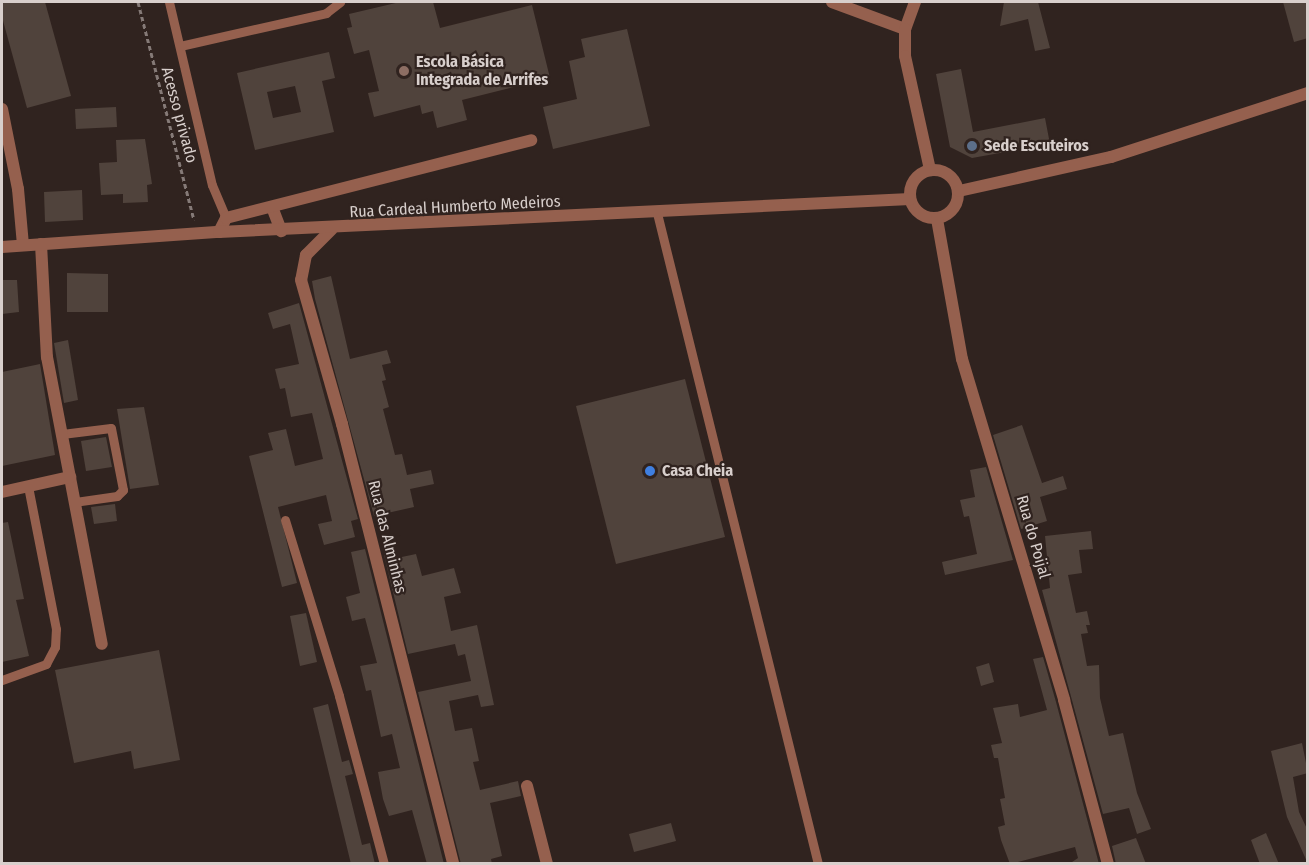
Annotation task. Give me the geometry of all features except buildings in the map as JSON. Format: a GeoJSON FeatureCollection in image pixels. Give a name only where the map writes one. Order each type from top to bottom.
{"type":"FeatureCollection","features":[{"type":"Feature","properties":{"kind":"street"},"geometry":{"type":"LineString","coordinates":[[832,2],[905,29]]}},
{"type":"Feature","properties":{"kind":"street"},"geometry":{"type":"LineString","coordinates":[[915,2],[905,29],[905,56],[930,170]]}},
{"type":"Feature","properties":{"kind":"street"},"geometry":{"type":"LineString","coordinates":[[959,191],[1111,157],[1308,93]]}},
{"type":"Feature","properties":{"kind":"street"},"geometry":{"type":"LineString","coordinates":[[2,109],[18,189],[23,246]]}},
{"type":"Feature","properties":{"kind":"street"},"geometry":{"type":"LineString","coordinates":[[219,232],[226,218],[531,140]]}},
{"type":"Feature","properties":{"kind":"street"},"geometry":{"type":"LineString","coordinates":[[930,170],[949,174],[959,191],[954,210],[937,219],[922,216],[910,199],[914,180],[930,170]]}},
{"type":"Feature","properties":{"kind":"street","name":"Rua Cardeal Humberto Medeiros"},"geometry":{"type":"LineString","coordinates":[[2,247],[198,233],[332,230],[910,199]]}},
{"type":"Feature","properties":{"kind":"street"},"geometry":{"type":"LineString","coordinates":[[272,207],[280,231]]}},
{"type":"Feature","properties":{"kind":"street","name":"Rua do Poijal"},"geometry":{"type":"LineString","coordinates":[[937,219],[962,359],[1060,689],[1108,864]]}},
{"type":"Feature","properties":{"kind":"street","name":"Rua das Alminhas"},"geometry":{"type":"LineString","coordinates":[[332,230],[306,255],[302,280],[342,424],[453,864]]}},
{"type":"Feature","properties":{"kind":"street"},"geometry":{"type":"LineString","coordinates":[[41,244],[47,357],[102,644]]}},
{"type":"Feature","properties":{"kind":"street"},"geometry":{"type":"LineString","coordinates":[[2,492],[70,477]]}},
{"type":"Feature","properties":{"kind":"street"},"geometry":{"type":"LineString","coordinates":[[526,786],[547,864]]}},
{"type":"Feature","properties":{"kind":"lane"},"geometry":{"type":"LineString","coordinates":[[169,2],[212,185],[226,218]]}},
{"type":"Feature","properties":{"kind":"lane"},"geometry":{"type":"LineString","coordinates":[[180,46],[326,13],[340,2]]}},
{"type":"Feature","properties":{"kind":"lane"},"geometry":{"type":"LineString","coordinates":[[657,213],[818,864]]}},
{"type":"Feature","properties":{"kind":"lane"},"geometry":{"type":"LineString","coordinates":[[62,434],[111,428],[123,490],[117,496],[75,502]]}},
{"type":"Feature","properties":{"kind":"lane"},"geometry":{"type":"LineString","coordinates":[[2,680],[46,664],[55,647],[56,629],[28,486]]}},
{"type":"Feature","properties":{"kind":"lane"},"geometry":{"type":"LineString","coordinates":[[285,520],[339,696],[384,864]]}},
{"type":"Feature","properties":{"kind":"path","name":"Acesso privado"},"geometry":{"type":"LineString","coordinates":[[138,2],[198,233]]}},
{"type":"Feature","properties":{"kind":"place","name":"Escola Básica Integrada de Arrifes"},"geometry":{"type":"Point","coordinates":[404,71]}},
{"type":"Feature","properties":{"kind":"place","name":"Sede Escuteiros"},"geometry":{"type":"Point","coordinates":[972,146]}},
{"type":"Feature","properties":{"kind":"place","name":"Casa Cheia"},"geometry":{"type":"Point","coordinates":[650,471]}}]}
